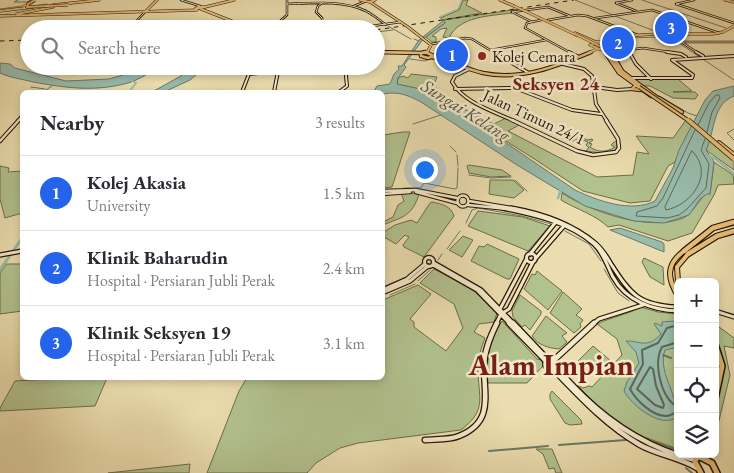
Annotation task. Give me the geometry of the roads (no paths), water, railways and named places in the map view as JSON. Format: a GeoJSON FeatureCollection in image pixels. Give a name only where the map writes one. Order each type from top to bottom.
{"type":"FeatureCollection","features":[{"type":"Feature","properties":{"kind":"highway"},"geometry":{"type":"LineString","coordinates":[[1,11],[95,0]]}},
{"type":"Feature","properties":{"kind":"highway"},"geometry":{"type":"LineString","coordinates":[[1,11],[99,0]]}},
{"type":"Feature","properties":{"kind":"highway"},"geometry":{"type":"LineString","coordinates":[[33,1],[27,7],[68,5],[105,0]]}},
{"type":"Feature","properties":{"kind":"highway"},"geometry":{"type":"LineString","coordinates":[[501,0],[587,39],[596,42],[606,42]]}},
{"type":"Feature","properties":{"kind":"highway"},"geometry":{"type":"LineString","coordinates":[[33,1],[23,7],[35,7]]}},
{"type":"Feature","properties":{"kind":"highway"},"geometry":{"type":"LineString","coordinates":[[44,6],[54,7],[77,2]]}},
{"type":"Feature","properties":{"kind":"highway"},"geometry":{"type":"LineString","coordinates":[[560,27],[603,48],[613,58],[622,73],[640,87],[686,116],[734,157]]}},
{"type":"Feature","properties":{"kind":"highway"},"geometry":{"type":"LineString","coordinates":[[587,39],[600,43]]}},
{"type":"Feature","properties":{"kind":"highway"},"geometry":{"type":"LineString","coordinates":[[587,39],[591,46]]}},
{"type":"Feature","properties":{"kind":"highway"},"geometry":{"type":"LineString","coordinates":[[613,58],[618,70],[628,78]]}},
{"type":"Feature","properties":{"kind":"highway"},"geometry":{"type":"LineString","coordinates":[[617,70],[683,116],[734,157]]}},
{"type":"Feature","properties":{"kind":"highway"},"geometry":{"type":"LineString","coordinates":[[640,87],[662,101]]}},
{"type":"Feature","properties":{"kind":"highway"},"geometry":{"type":"LineString","coordinates":[[686,252],[713,228],[722,223],[734,222]]}},
{"type":"Feature","properties":{"kind":"highway"},"geometry":{"type":"LineString","coordinates":[[686,252],[718,236],[734,231]]}},
{"type":"Feature","properties":{"kind":"main road"},"geometry":{"type":"LineString","coordinates":[[0,16],[145,12],[157,0]]}},
{"type":"Feature","properties":{"kind":"main road"},"geometry":{"type":"LineString","coordinates":[[203,8],[230,0]]}},
{"type":"Feature","properties":{"kind":"main road"},"geometry":{"type":"LineString","coordinates":[[20,14],[66,15],[196,9],[234,0]]}},
{"type":"Feature","properties":{"kind":"main road"},"geometry":{"type":"LineString","coordinates":[[726,0],[734,2]]}},
{"type":"Feature","properties":{"kind":"main road"},"geometry":{"type":"LineString","coordinates":[[361,1],[375,1],[432,43],[432,55]]}},
{"type":"Feature","properties":{"kind":"main road"},"geometry":{"type":"LineString","coordinates":[[370,2],[423,37],[431,45],[428,51],[422,54]]}},
{"type":"Feature","properties":{"kind":"main road"},"geometry":{"type":"LineString","coordinates":[[20,14],[54,7]]}},
{"type":"Feature","properties":{"kind":"main road"},"geometry":{"type":"LineString","coordinates":[[203,8],[231,20]]}},
{"type":"Feature","properties":{"kind":"main road"},"geometry":{"type":"LineString","coordinates":[[591,46],[631,35],[681,36],[718,33],[734,26]]}},
{"type":"Feature","properties":{"kind":"main road"},"geometry":{"type":"LineString","coordinates":[[672,36],[718,33]]}},
{"type":"Feature","properties":{"kind":"main road"},"geometry":{"type":"LineString","coordinates":[[608,47],[608,43],[619,38],[659,35]]}},
{"type":"Feature","properties":{"kind":"main road"},"geometry":{"type":"LineString","coordinates":[[600,43],[608,47],[628,78],[682,112],[674,110],[633,85],[617,70],[606,52],[601,49]]}},
{"type":"Feature","properties":{"kind":"main road"},"geometry":{"type":"LineString","coordinates":[[385,53],[432,55],[468,69],[502,75],[556,66],[592,49],[591,46]]}},
{"type":"Feature","properties":{"kind":"main road"},"geometry":{"type":"LineString","coordinates":[[591,46],[597,49]]}},
{"type":"Feature","properties":{"kind":"main road"},"geometry":{"type":"LineString","coordinates":[[468,69],[497,74],[527,72],[563,64],[591,51],[608,47]]}},
{"type":"Feature","properties":{"kind":"main road"},"geometry":{"type":"LineString","coordinates":[[591,51],[606,52],[606,50],[611,52]]}},
{"type":"Feature","properties":{"kind":"main road"},"geometry":{"type":"LineString","coordinates":[[422,54],[426,58],[432,55]]}},
{"type":"Feature","properties":{"kind":"main road"},"geometry":{"type":"LineString","coordinates":[[633,85],[636,87],[632,89],[644,92]]}},
{"type":"Feature","properties":{"kind":"main road"},"geometry":{"type":"LineString","coordinates":[[678,278],[677,267],[686,252]]}},
{"type":"Feature","properties":{"kind":"main road"},"geometry":{"type":"LineString","coordinates":[[674,289],[670,282],[668,269],[673,260],[686,252]]}},
{"type":"Feature","properties":{"kind":"main road"},"geometry":{"type":"LineString","coordinates":[[719,357],[722,366],[719,380]]}},
{"type":"Feature","properties":{"kind":"main road"},"geometry":{"type":"LineString","coordinates":[[696,458],[699,471]]}},
{"type":"Feature","properties":{"kind":"main road"},"geometry":{"type":"LineString","coordinates":[[704,458],[712,463]]}},
{"type":"Feature","properties":{"kind":"main road"},"geometry":{"type":"LineString","coordinates":[[709,458],[716,473]]}},
{"type":"Feature","properties":{"kind":"street"},"geometry":{"type":"LineString","coordinates":[[33,1],[39,0]]}},
{"type":"Feature","properties":{"kind":"street"},"geometry":{"type":"LineString","coordinates":[[180,0],[203,8]]}},
{"type":"Feature","properties":{"kind":"street"},"geometry":{"type":"LineString","coordinates":[[180,0],[196,9]]}},
{"type":"Feature","properties":{"kind":"street"},"geometry":{"type":"LineString","coordinates":[[281,20],[287,15],[287,0]]}},
{"type":"Feature","properties":{"kind":"street"},"geometry":{"type":"LineString","coordinates":[[632,0],[616,3],[637,11]]}},
{"type":"Feature","properties":{"kind":"street"},"geometry":{"type":"LineString","coordinates":[[676,0],[682,2]]}},
{"type":"Feature","properties":{"kind":"street"},"geometry":{"type":"LineString","coordinates":[[694,0],[676,4],[734,26]]}},
{"type":"Feature","properties":{"kind":"street"},"geometry":{"type":"LineString","coordinates":[[353,6],[361,1]]}},
{"type":"Feature","properties":{"kind":"street"},"geometry":{"type":"LineString","coordinates":[[287,4],[323,3],[353,6],[368,11],[380,20]]}},
{"type":"Feature","properties":{"kind":"street"},"geometry":{"type":"LineString","coordinates":[[322,20],[316,12],[318,6],[323,3]]}},
{"type":"Feature","properties":{"kind":"street"},"geometry":{"type":"LineString","coordinates":[[532,22],[512,12],[548,7],[570,16]]}},
{"type":"Feature","properties":{"kind":"street"},"geometry":{"type":"LineString","coordinates":[[596,18],[637,11],[655,11],[718,33]]}},
{"type":"Feature","properties":{"kind":"street"},"geometry":{"type":"LineString","coordinates":[[137,20],[145,12]]}},
{"type":"Feature","properties":{"kind":"street"},"geometry":{"type":"LineString","coordinates":[[548,21],[584,15],[596,18],[631,35]]}},
{"type":"Feature","properties":{"kind":"street"},"geometry":{"type":"LineString","coordinates":[[539,18],[526,23],[525,28],[578,55]]}},
{"type":"Feature","properties":{"kind":"street"},"geometry":{"type":"LineString","coordinates":[[386,25],[401,22]]}},
{"type":"Feature","properties":{"kind":"street"},"geometry":{"type":"LineString","coordinates":[[385,27],[406,25]]}},
{"type":"Feature","properties":{"kind":"street"},"geometry":{"type":"LineString","coordinates":[[672,36],[688,44],[704,57]]}},
{"type":"Feature","properties":{"kind":"street"},"geometry":{"type":"LineString","coordinates":[[672,36],[704,57],[734,57]]}},
{"type":"Feature","properties":{"kind":"street"},"geometry":{"type":"LineString","coordinates":[[432,43],[466,38],[473,40],[527,72]]}},
{"type":"Feature","properties":{"kind":"street"},"geometry":{"type":"LineString","coordinates":[[490,50],[546,40]]}},
{"type":"Feature","properties":{"kind":"street"},"geometry":{"type":"LineString","coordinates":[[688,44],[734,42]]}},
{"type":"Feature","properties":{"kind":"street"},"geometry":{"type":"LineString","coordinates":[[651,79],[636,64],[628,50],[646,48],[679,54],[687,58]]}},
{"type":"Feature","properties":{"kind":"street"},"geometry":{"type":"LineString","coordinates":[[628,78],[694,78],[694,75],[674,60],[734,57]]}},
{"type":"Feature","properties":{"kind":"street"},"geometry":{"type":"LineString","coordinates":[[567,62],[571,65]]}},
{"type":"Feature","properties":{"kind":"street"},"geometry":{"type":"LineString","coordinates":[[563,64],[571,65]]}},
{"type":"Feature","properties":{"kind":"street","name":"Jalan Timun 24/1"},"geometry":{"type":"LineString","coordinates":[[468,69],[453,79],[455,89],[466,98],[586,154],[616,152],[619,148],[618,139],[595,100],[594,79],[590,74],[571,65]]}},
{"type":"Feature","properties":{"kind":"street"},"geometry":{"type":"LineString","coordinates":[[243,90],[248,75]]}},
{"type":"Feature","properties":{"kind":"street"},"geometry":{"type":"LineString","coordinates":[[274,90],[277,75]]}},
{"type":"Feature","properties":{"kind":"street"},"geometry":{"type":"LineString","coordinates":[[342,90],[347,86],[346,75]]}},
{"type":"Feature","properties":{"kind":"street"},"geometry":{"type":"LineString","coordinates":[[633,80],[651,79]]}},
{"type":"Feature","properties":{"kind":"street"},"geometry":{"type":"LineString","coordinates":[[595,87],[617,90],[632,89]]}},
{"type":"Feature","properties":{"kind":"street"},"geometry":{"type":"LineString","coordinates":[[455,89],[515,88],[572,110],[602,114]]}},
{"type":"Feature","properties":{"kind":"street"},"geometry":{"type":"LineString","coordinates":[[0,141],[20,118]]}},
{"type":"Feature","properties":{"kind":"street"},"geometry":{"type":"LineString","coordinates":[[385,192],[416,190],[440,196],[464,197],[468,203],[520,212],[556,223],[587,239],[597,248],[607,262],[614,280],[634,303],[632,309]]}},
{"type":"Feature","properties":{"kind":"street"},"geometry":{"type":"LineString","coordinates":[[385,192],[416,192],[462,206],[468,203],[520,210],[561,223],[596,242],[618,266],[615,270],[624,286],[641,300],[656,305],[674,308]]}},
{"type":"Feature","properties":{"kind":"street"},"geometry":{"type":"LineString","coordinates":[[456,203],[457,198]]}},
{"type":"Feature","properties":{"kind":"street"},"geometry":{"type":"LineString","coordinates":[[425,440],[459,436],[480,422],[487,399],[484,366],[486,348],[526,260],[526,256],[530,254],[556,223]]}},
{"type":"Feature","properties":{"kind":"street"},"geometry":{"type":"LineString","coordinates":[[501,312],[509,309],[533,262],[564,227]]}},
{"type":"Feature","properties":{"kind":"street"},"geometry":{"type":"LineString","coordinates":[[0,255],[20,251]]}},
{"type":"Feature","properties":{"kind":"street"},"geometry":{"type":"LineString","coordinates":[[530,254],[536,258]]}},
{"type":"Feature","properties":{"kind":"street"},"geometry":{"type":"LineString","coordinates":[[526,260],[533,262]]}},
{"type":"Feature","properties":{"kind":"street"},"geometry":{"type":"LineString","coordinates":[[385,290],[410,281],[430,265],[477,290],[604,416],[640,442],[657,450],[674,453]]}},
{"type":"Feature","properties":{"kind":"street"},"geometry":{"type":"LineString","coordinates":[[628,295],[649,307]]}},
{"type":"Feature","properties":{"kind":"street"},"geometry":{"type":"LineString","coordinates":[[549,368],[550,362],[599,319],[640,305],[674,308]]}},
{"type":"Feature","properties":{"kind":"street"},"geometry":{"type":"LineString","coordinates":[[719,311],[734,317]]}},
{"type":"Feature","properties":{"kind":"street"},"geometry":{"type":"LineString","coordinates":[[549,368],[553,368],[550,362]]}},
{"type":"Feature","properties":{"kind":"street"},"geometry":{"type":"LineString","coordinates":[[549,368],[556,371],[598,415],[624,434],[657,454],[685,462],[699,471]]}},
{"type":"Feature","properties":{"kind":"water"},"geometry":{"type":"Polygon","coordinates":[[[444,20],[445,23],[424,38],[404,65],[406,67],[398,78],[397,84],[420,89],[490,132],[575,190],[594,198],[625,206],[636,206],[655,201],[705,100],[713,91],[734,86],[734,96],[722,105],[718,112],[706,150],[714,162],[710,194],[700,199],[689,215],[664,223],[634,221],[585,206],[517,165],[421,102],[398,93],[385,94],[385,90],[375,90],[377,86],[390,84],[394,74],[399,69],[398,66],[402,66],[419,40],[444,20]]]}},
{"type":"Feature","properties":{"kind":"water"},"geometry":{"type":"Polygon","coordinates":[[[0,63],[10,64],[20,69],[20,75],[42,75],[66,81],[109,79],[123,75],[146,75],[134,81],[116,86],[92,88],[33,82],[0,73],[0,63]]]}},
{"type":"Feature","properties":{"kind":"water"},"geometry":{"type":"Polygon","coordinates":[[[196,75],[190,80],[168,90],[156,90],[181,76],[196,75]]]}},
{"type":"Feature","properties":{"kind":"water"},"geometry":{"type":"Polygon","coordinates":[[[620,228],[662,242],[664,244],[664,252],[610,230],[620,228]]]}},
{"type":"Feature","properties":{"kind":"water"},"geometry":{"type":"Polygon","coordinates":[[[674,321],[674,348],[665,350],[663,359],[664,369],[674,397],[674,419],[667,420],[660,420],[646,413],[624,391],[627,382],[639,363],[636,352],[626,341],[648,343],[656,339],[661,334],[654,324],[662,326],[662,322],[674,321]]]}},
{"type":"Feature","properties":{"kind":"waterway"},"geometry":{"type":"LineString","coordinates":[[18,0],[14,2],[27,2]]}},
{"type":"Feature","properties":{"kind":"waterway"},"geometry":{"type":"LineString","coordinates":[[442,20],[439,17],[458,9],[462,0]]}},
{"type":"Feature","properties":{"kind":"waterway"},"geometry":{"type":"LineString","coordinates":[[575,0],[613,15]]}},
{"type":"Feature","properties":{"kind":"waterway"},"geometry":{"type":"LineString","coordinates":[[642,0],[726,28]]}},
{"type":"Feature","properties":{"kind":"waterway"},"geometry":{"type":"LineString","coordinates":[[31,6],[47,4]]}},
{"type":"Feature","properties":{"kind":"waterway"},"geometry":{"type":"LineString","coordinates":[[0,9],[22,6]]}},
{"type":"Feature","properties":{"kind":"waterway"},"geometry":{"type":"LineString","coordinates":[[356,6],[370,12],[380,20]]}},
{"type":"Feature","properties":{"kind":"waterway"},"geometry":{"type":"LineString","coordinates":[[0,15],[39,7]]}},
{"type":"Feature","properties":{"kind":"waterway"},"geometry":{"type":"LineString","coordinates":[[615,16],[660,33]]}},
{"type":"Feature","properties":{"kind":"waterway"},"geometry":{"type":"LineString","coordinates":[[388,26],[411,39]]}},
{"type":"Feature","properties":{"kind":"waterway"},"geometry":{"type":"LineString","coordinates":[[385,31],[393,30]]}},
{"type":"Feature","properties":{"kind":"waterway"},"geometry":{"type":"LineString","coordinates":[[631,38],[659,37]]}},
{"type":"Feature","properties":{"kind":"waterway"},"geometry":{"type":"LineString","coordinates":[[662,37],[670,37],[734,80]]}},
{"type":"Feature","properties":{"kind":"waterway"},"geometry":{"type":"LineString","coordinates":[[622,39],[629,38]]}},
{"type":"Feature","properties":{"kind":"waterway"},"geometry":{"type":"LineString","coordinates":[[414,39],[419,41]]}},
{"type":"Feature","properties":{"kind":"waterway"},"geometry":{"type":"LineString","coordinates":[[620,40],[609,44],[624,71]]}},
{"type":"Feature","properties":{"kind":"waterway"},"geometry":{"type":"LineString","coordinates":[[440,56],[459,62]]}},
{"type":"Feature","properties":{"kind":"waterway"},"geometry":{"type":"LineString","coordinates":[[410,59],[425,61],[432,58]]}},
{"type":"Feature","properties":{"kind":"waterway"},"geometry":{"type":"LineString","coordinates":[[502,59],[515,66]]}},
{"type":"Feature","properties":{"kind":"waterway"},"geometry":{"type":"LineString","coordinates":[[463,64],[475,69]]}},
{"type":"Feature","properties":{"kind":"waterway"},"geometry":{"type":"LineString","coordinates":[[517,68],[523,71],[522,73]]}},
{"type":"Feature","properties":{"kind":"waterway"},"geometry":{"type":"LineString","coordinates":[[481,71],[485,72]]}},
{"type":"Feature","properties":{"kind":"waterway"},"geometry":{"type":"LineString","coordinates":[[131,80],[136,83],[131,90]]}},
{"type":"Feature","properties":{"kind":"waterway"},"geometry":{"type":"LineString","coordinates":[[46,90],[52,86]]}},
{"type":"Feature","properties":{"kind":"waterway"},"geometry":{"type":"LineString","coordinates":[[31,87],[45,89]]}},
{"type":"Feature","properties":{"kind":"waterway"},"geometry":{"type":"LineString","coordinates":[[652,92],[688,113],[697,116]]}},
{"type":"Feature","properties":{"kind":"waterway","name":"Sungai Kelang"},"geometry":{"type":"LineString","coordinates":[[413,124],[441,115]]}},
{"type":"Feature","properties":{"kind":"waterway"},"geometry":{"type":"LineString","coordinates":[[734,129],[727,133],[734,140]]}},
{"type":"Feature","properties":{"kind":"waterway"},"geometry":{"type":"LineString","coordinates":[[450,146],[456,152]]}},
{"type":"Feature","properties":{"kind":"waterway"},"geometry":{"type":"LineString","coordinates":[[457,155],[458,166]]}},
{"type":"Feature","properties":{"kind":"waterway"},"geometry":{"type":"LineString","coordinates":[[708,156],[716,159],[734,174]]}},
{"type":"Feature","properties":{"kind":"waterway"},"geometry":{"type":"LineString","coordinates":[[404,188],[421,188],[424,183],[455,189],[457,188],[458,168]]}},
{"type":"Feature","properties":{"kind":"waterway"},"geometry":{"type":"LineString","coordinates":[[469,175],[491,178],[511,177]]}},
{"type":"Feature","properties":{"kind":"waterway"},"geometry":{"type":"LineString","coordinates":[[515,180],[527,191]]}},
{"type":"Feature","properties":{"kind":"waterway"},"geometry":{"type":"LineString","coordinates":[[558,198],[561,189]]}},
{"type":"Feature","properties":{"kind":"waterway"},"geometry":{"type":"LineString","coordinates":[[466,223],[472,210],[478,208],[522,216],[551,224]]}},
{"type":"Feature","properties":{"kind":"waterway"},"geometry":{"type":"LineString","coordinates":[[447,249],[460,231]]}},
{"type":"Feature","properties":{"kind":"waterway"},"geometry":{"type":"LineString","coordinates":[[565,231],[589,244],[601,261]]}},
{"type":"Feature","properties":{"kind":"waterway"},"geometry":{"type":"LineString","coordinates":[[0,270],[20,241]]}},
{"type":"Feature","properties":{"kind":"waterway"},"geometry":{"type":"LineString","coordinates":[[438,260],[442,254]]}},
{"type":"Feature","properties":{"kind":"waterway"},"geometry":{"type":"LineString","coordinates":[[604,269],[618,293],[629,301]]}},
{"type":"Feature","properties":{"kind":"waterway"},"geometry":{"type":"LineString","coordinates":[[418,281],[430,270]]}},
{"type":"Feature","properties":{"kind":"waterway"},"geometry":{"type":"LineString","coordinates":[[390,295],[415,284]]}},
{"type":"Feature","properties":{"kind":"waterway"},"geometry":{"type":"LineString","coordinates":[[663,355],[671,358]]}},
{"type":"Feature","properties":{"kind":"waterway"},"geometry":{"type":"LineString","coordinates":[[645,439],[674,449]]}},
{"type":"Feature","properties":{"kind":"waterway"},"geometry":{"type":"LineString","coordinates":[[559,445],[626,440]]}},
{"type":"Feature","properties":{"kind":"waterway"},"geometry":{"type":"LineString","coordinates":[[489,451],[548,446]]}},
{"type":"Feature","properties":{"kind":"waterway"},"geometry":{"type":"LineString","coordinates":[[686,468],[692,473]]}},
{"type":"Feature","properties":{"kind":"railway"},"geometry":{"type":"LineString","coordinates":[[385,29],[574,0]]}},
{"type":"Feature","properties":{"kind":"railway"},"geometry":{"type":"LineString","coordinates":[[0,41],[20,40]]}},
{"type":"Feature","properties":{"kind":"place","name":"Klinik Seksyen 19"},"geometry":{"type":"Point","coordinates":[671,28]}},
{"type":"Feature","properties":{"kind":"place","name":"Klinik Baharudin"},"geometry":{"type":"Point","coordinates":[618,43]}},
{"type":"Feature","properties":{"kind":"place","name":"Kolej Akasia"},"geometry":{"type":"Point","coordinates":[452,55]}},
{"type":"Feature","properties":{"kind":"place","name":"Kolej Cemara"},"geometry":{"type":"Point","coordinates":[482,56]}},
{"type":"Feature","properties":{"kind":"district","name":"Seksyen 24"},"geometry":{"type":"Point","coordinates":[556,83]}},
{"type":"Feature","properties":{"kind":"district","name":"Alam Impian"},"geometry":{"type":"Point","coordinates":[551,364]}}]}
